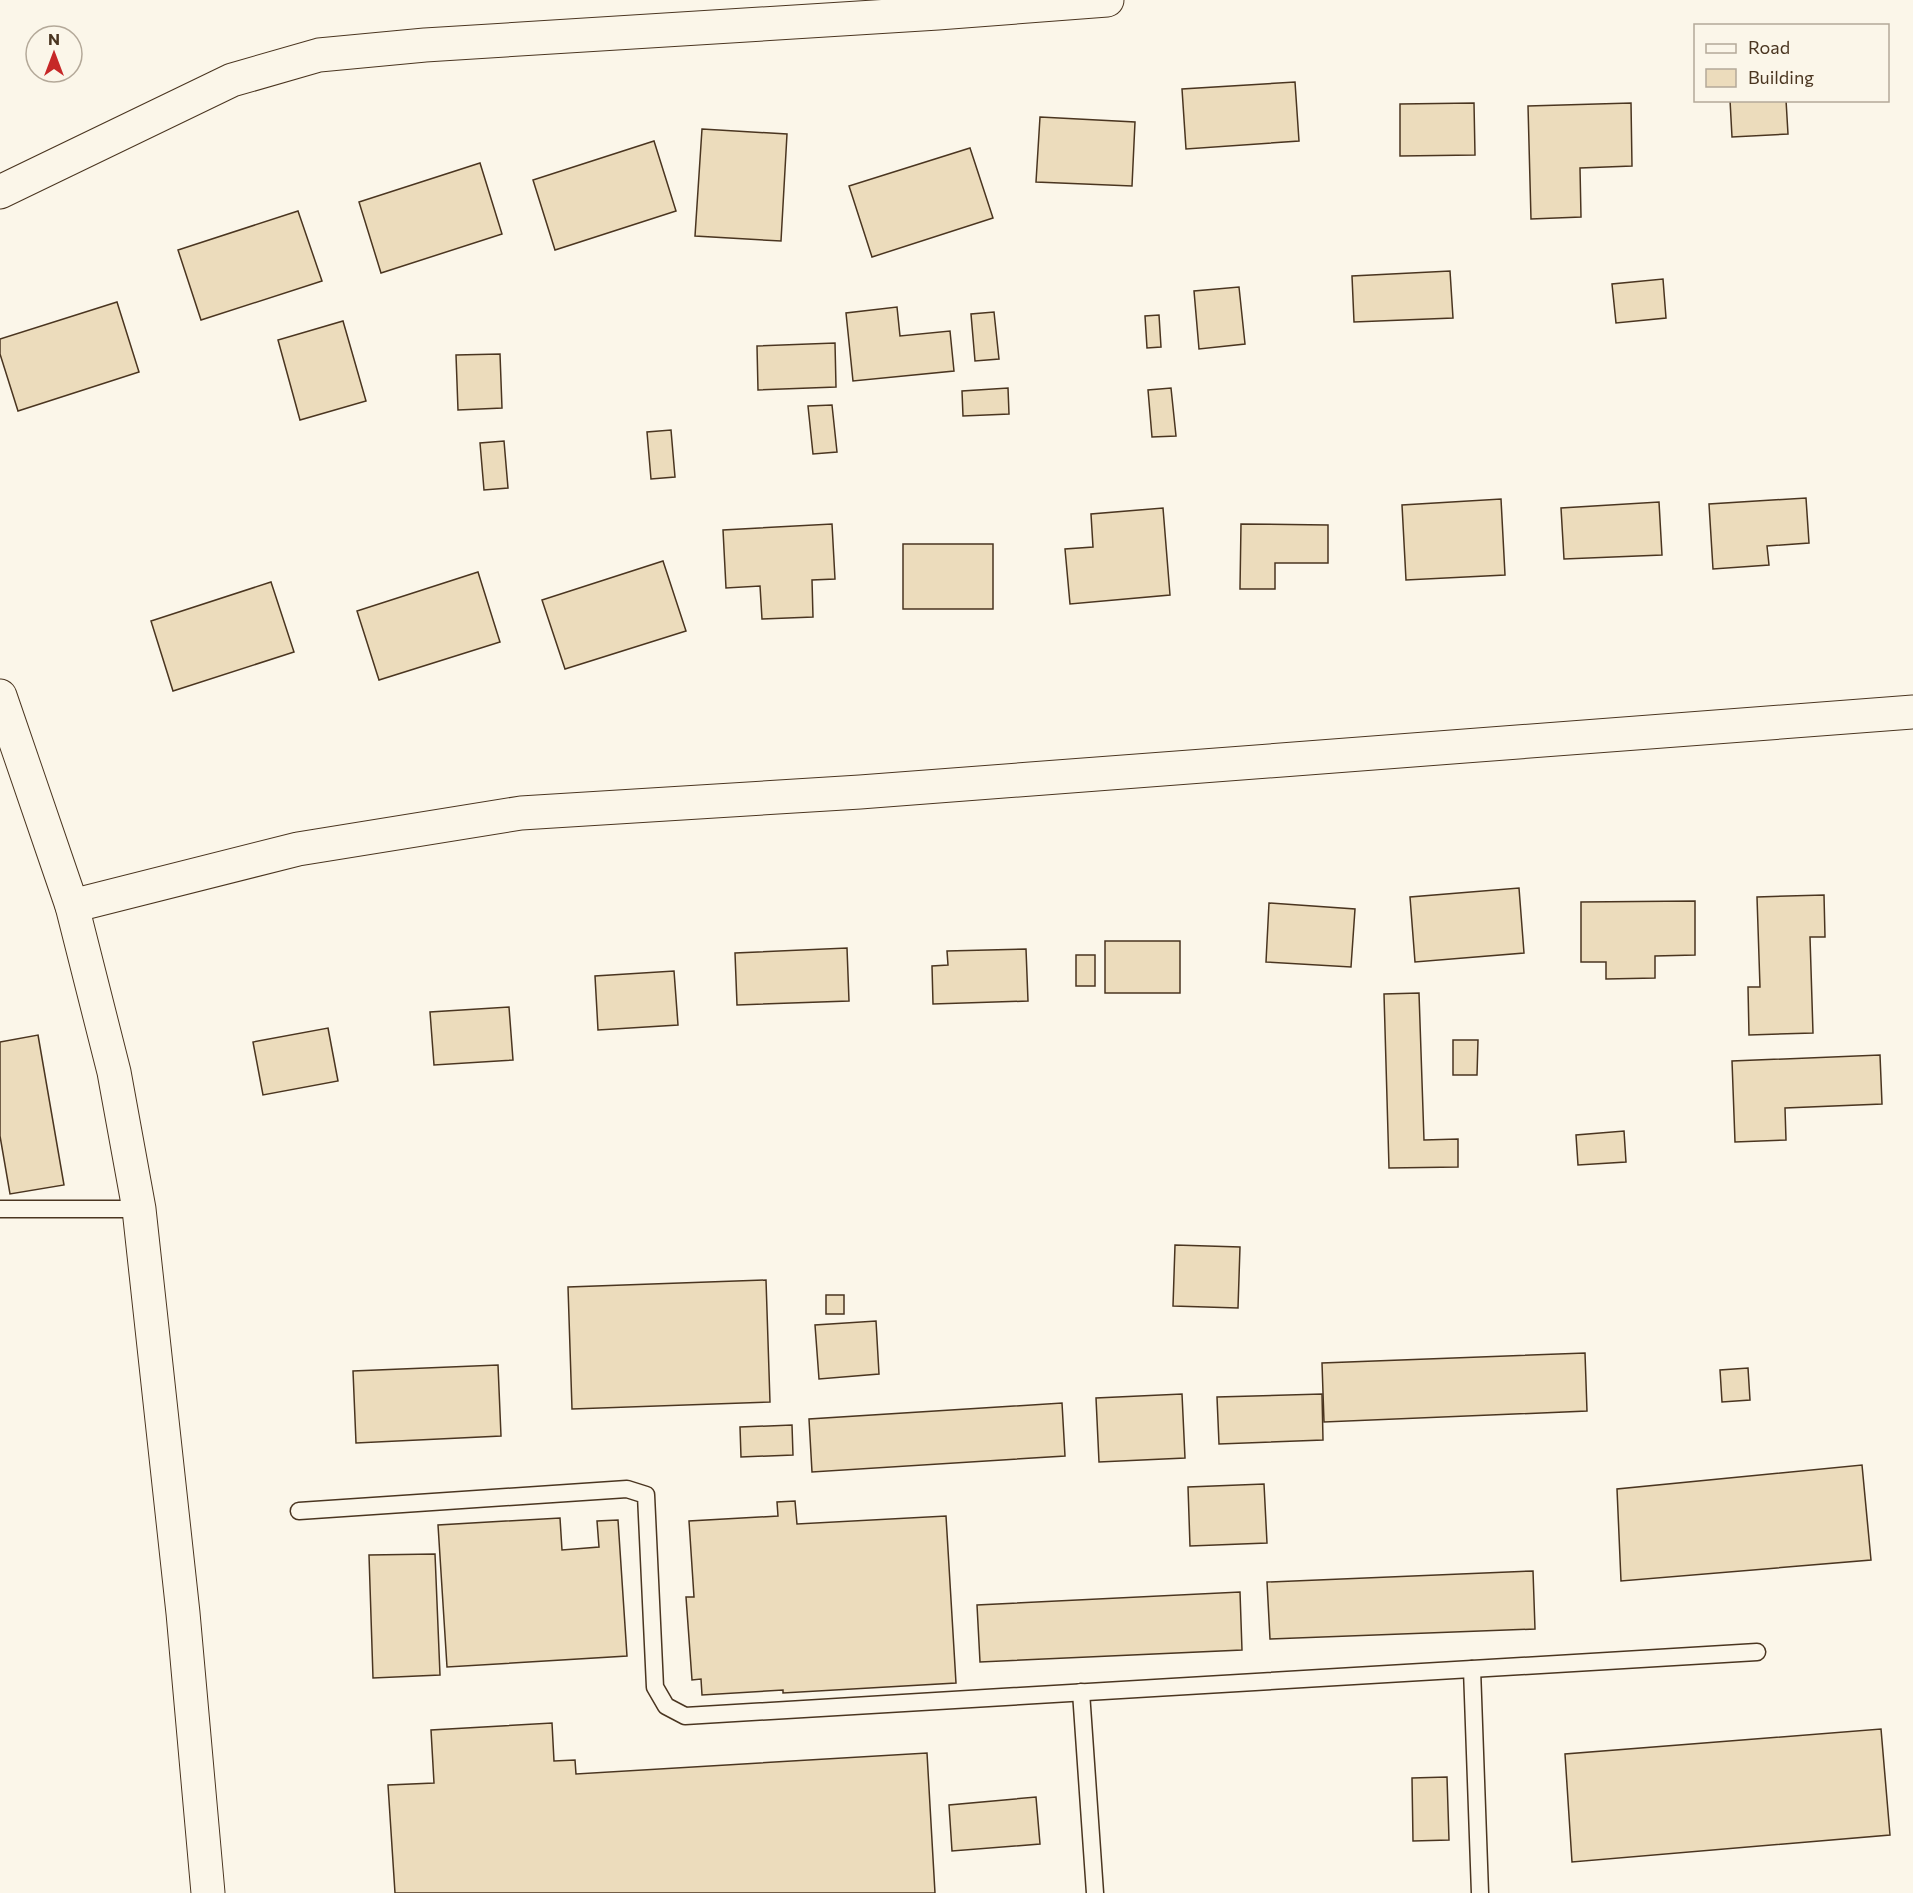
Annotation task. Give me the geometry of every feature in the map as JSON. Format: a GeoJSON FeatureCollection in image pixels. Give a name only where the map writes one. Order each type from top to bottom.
{"type":"FeatureCollection","features":[{"type":"Feature","properties":{"kind":"street"},"geometry":{"type":"LineString","coordinates":[[0,192],[232,80],[319,55],[425,45],[938,13],[1107,0]]}},
{"type":"Feature","properties":{"kind":"street"},"geometry":{"type":"LineString","coordinates":[[0,696],[72,906],[114,1072],[139,1209],[183,1613],[208,1893]]}},
{"type":"Feature","properties":{"kind":"street"},"geometry":{"type":"LineString","coordinates":[[72,906],[298,849],[521,813],[860,792],[1913,712]]}},
{"type":"Feature","properties":{"kind":"lane"},"geometry":{"type":"LineString","coordinates":[[0,1209],[139,1209]]}},
{"type":"Feature","properties":{"kind":"lane"},"geometry":{"type":"LineString","coordinates":[[299,1511],[627,1489],[646,1495],[655,1687],[666,1706],[685,1716],[1757,1652]]}},
{"type":"Feature","properties":{"kind":"lane"},"geometry":{"type":"LineString","coordinates":[[1472,1669],[1480,1893]]}},
{"type":"Feature","properties":{"kind":"lane"},"geometry":{"type":"LineString","coordinates":[[1081,1692],[1095,1893]]}},
{"type":"Feature","properties":{"kind":"building"},"geometry":{"type":"Polygon","coordinates":[[[1295,82],[1299,141],[1186,149],[1182,89],[1295,82]]]}},
{"type":"Feature","properties":{"kind":"building"},"geometry":{"type":"Polygon","coordinates":[[[1730,102],[1786,102],[1788,134],[1732,137],[1730,102]]]}},
{"type":"Feature","properties":{"kind":"building"},"geometry":{"type":"Polygon","coordinates":[[[1474,103],[1475,155],[1400,156],[1400,104],[1474,103]]]}},
{"type":"Feature","properties":{"kind":"building"},"geometry":{"type":"Polygon","coordinates":[[[1631,103],[1632,166],[1580,168],[1581,217],[1531,219],[1528,106],[1631,103]]]}},
{"type":"Feature","properties":{"kind":"building"},"geometry":{"type":"Polygon","coordinates":[[[1040,117],[1135,122],[1132,186],[1036,182],[1040,117]]]}},
{"type":"Feature","properties":{"kind":"building"},"geometry":{"type":"Polygon","coordinates":[[[702,129],[787,134],[781,241],[695,236],[702,129]]]}},
{"type":"Feature","properties":{"kind":"building"},"geometry":{"type":"Polygon","coordinates":[[[654,141],[676,211],[555,250],[533,180],[654,141]]]}},
{"type":"Feature","properties":{"kind":"building"},"geometry":{"type":"Polygon","coordinates":[[[970,148],[993,218],[872,257],[849,186],[970,148]]]}},
{"type":"Feature","properties":{"kind":"building"},"geometry":{"type":"Polygon","coordinates":[[[480,163],[502,234],[381,273],[359,202],[480,163]]]}},
{"type":"Feature","properties":{"kind":"building"},"geometry":{"type":"Polygon","coordinates":[[[298,211],[322,281],[201,320],[178,250],[298,211]]]}},
{"type":"Feature","properties":{"kind":"building"},"geometry":{"type":"Polygon","coordinates":[[[1450,271],[1453,318],[1354,322],[1352,276],[1450,271]]]}},
{"type":"Feature","properties":{"kind":"building"},"geometry":{"type":"Polygon","coordinates":[[[1663,279],[1666,318],[1616,323],[1612,284],[1663,279]]]}},
{"type":"Feature","properties":{"kind":"building"},"geometry":{"type":"Polygon","coordinates":[[[1239,287],[1245,344],[1199,349],[1194,291],[1239,287]]]}},
{"type":"Feature","properties":{"kind":"building"},"geometry":{"type":"Polygon","coordinates":[[[117,302],[139,372],[18,411],[0,354],[0,339],[117,302]]]}},
{"type":"Feature","properties":{"kind":"building"},"geometry":{"type":"Polygon","coordinates":[[[897,307],[900,336],[950,331],[954,371],[853,381],[846,313],[897,307]]]}},
{"type":"Feature","properties":{"kind":"building"},"geometry":{"type":"Polygon","coordinates":[[[994,312],[999,359],[975,361],[971,314],[994,312]]]}},
{"type":"Feature","properties":{"kind":"building"},"geometry":{"type":"Polygon","coordinates":[[[1159,315],[1161,347],[1147,348],[1145,316],[1159,315]]]}},
{"type":"Feature","properties":{"kind":"building"},"geometry":{"type":"Polygon","coordinates":[[[343,321],[366,401],[300,420],[278,340],[343,321]]]}},
{"type":"Feature","properties":{"kind":"building"},"geometry":{"type":"Polygon","coordinates":[[[835,343],[836,387],[758,390],[757,346],[835,343]]]}},
{"type":"Feature","properties":{"kind":"building"},"geometry":{"type":"Polygon","coordinates":[[[500,354],[502,408],[458,410],[456,355],[500,354]]]}},
{"type":"Feature","properties":{"kind":"building"},"geometry":{"type":"Polygon","coordinates":[[[1008,388],[1009,414],[963,416],[962,391],[1008,388]]]}},
{"type":"Feature","properties":{"kind":"building"},"geometry":{"type":"Polygon","coordinates":[[[1171,388],[1176,436],[1152,437],[1148,390],[1171,388]]]}},
{"type":"Feature","properties":{"kind":"building"},"geometry":{"type":"Polygon","coordinates":[[[832,405],[837,452],[813,454],[808,406],[832,405]]]}},
{"type":"Feature","properties":{"kind":"building"},"geometry":{"type":"Polygon","coordinates":[[[671,430],[675,477],[651,479],[647,432],[671,430]]]}},
{"type":"Feature","properties":{"kind":"building"},"geometry":{"type":"Polygon","coordinates":[[[504,441],[508,488],[484,490],[480,443],[504,441]]]}},
{"type":"Feature","properties":{"kind":"building"},"geometry":{"type":"Polygon","coordinates":[[[1806,498],[1809,543],[1767,546],[1769,565],[1713,569],[1709,504],[1806,498]]]}},
{"type":"Feature","properties":{"kind":"building"},"geometry":{"type":"Polygon","coordinates":[[[1501,499],[1505,575],[1406,580],[1402,505],[1501,499]]]}},
{"type":"Feature","properties":{"kind":"building"},"geometry":{"type":"Polygon","coordinates":[[[1659,502],[1662,555],[1564,559],[1561,508],[1659,502]]]}},
{"type":"Feature","properties":{"kind":"building"},"geometry":{"type":"Polygon","coordinates":[[[1163,508],[1170,595],[1070,604],[1065,549],[1093,547],[1091,514],[1163,508]]]}},
{"type":"Feature","properties":{"kind":"building"},"geometry":{"type":"Polygon","coordinates":[[[832,524],[835,579],[812,580],[813,617],[762,619],[760,586],[726,588],[723,530],[832,524]]]}},
{"type":"Feature","properties":{"kind":"building"},"geometry":{"type":"Polygon","coordinates":[[[1241,524],[1328,525],[1328,563],[1275,563],[1275,589],[1240,589],[1241,524]]]}},
{"type":"Feature","properties":{"kind":"building"},"geometry":{"type":"Polygon","coordinates":[[[903,544],[993,544],[993,609],[903,609],[903,544]]]}},
{"type":"Feature","properties":{"kind":"building"},"geometry":{"type":"Polygon","coordinates":[[[663,561],[686,631],[565,669],[542,600],[663,561]]]}},
{"type":"Feature","properties":{"kind":"building"},"geometry":{"type":"Polygon","coordinates":[[[478,572],[500,642],[379,680],[357,611],[478,572]]]}},
{"type":"Feature","properties":{"kind":"building"},"geometry":{"type":"Polygon","coordinates":[[[271,582],[294,652],[173,691],[151,621],[271,582]]]}},
{"type":"Feature","properties":{"kind":"building"},"geometry":{"type":"Polygon","coordinates":[[[1519,888],[1524,953],[1415,962],[1410,897],[1519,888]]]}},
{"type":"Feature","properties":{"kind":"building"},"geometry":{"type":"Polygon","coordinates":[[[1824,895],[1825,937],[1810,937],[1813,1033],[1749,1035],[1748,987],[1760,987],[1757,897],[1824,895]]]}},
{"type":"Feature","properties":{"kind":"building"},"geometry":{"type":"Polygon","coordinates":[[[1695,901],[1695,955],[1655,956],[1655,978],[1606,979],[1606,962],[1581,962],[1581,902],[1695,901]]]}},
{"type":"Feature","properties":{"kind":"building"},"geometry":{"type":"Polygon","coordinates":[[[1269,903],[1355,909],[1351,967],[1266,962],[1269,903]]]}},
{"type":"Feature","properties":{"kind":"building"},"geometry":{"type":"Polygon","coordinates":[[[1105,941],[1180,941],[1180,993],[1105,993],[1105,941]]]}},
{"type":"Feature","properties":{"kind":"building"},"geometry":{"type":"Polygon","coordinates":[[[847,948],[849,1001],[737,1005],[735,953],[847,948]]]}},
{"type":"Feature","properties":{"kind":"building"},"geometry":{"type":"Polygon","coordinates":[[[1026,949],[1028,1001],[933,1004],[932,966],[948,965],[947,951],[1026,949]]]}},
{"type":"Feature","properties":{"kind":"building"},"geometry":{"type":"Polygon","coordinates":[[[1076,955],[1095,955],[1095,986],[1076,986],[1076,955]]]}},
{"type":"Feature","properties":{"kind":"building"},"geometry":{"type":"Polygon","coordinates":[[[674,971],[678,1025],[598,1030],[595,976],[674,971]]]}},
{"type":"Feature","properties":{"kind":"building"},"geometry":{"type":"Polygon","coordinates":[[[1419,993],[1424,1140],[1458,1139],[1458,1167],[1389,1168],[1384,994],[1419,993]]]}},
{"type":"Feature","properties":{"kind":"building"},"geometry":{"type":"Polygon","coordinates":[[[509,1007],[513,1060],[434,1065],[430,1012],[509,1007]]]}},
{"type":"Feature","properties":{"kind":"building"},"geometry":{"type":"Polygon","coordinates":[[[328,1028],[338,1081],[263,1095],[253,1042],[328,1028]]]}},
{"type":"Feature","properties":{"kind":"building"},"geometry":{"type":"Polygon","coordinates":[[[38,1035],[64,1185],[10,1194],[0,1136],[0,1042],[38,1035]]]}},
{"type":"Feature","properties":{"kind":"building"},"geometry":{"type":"Polygon","coordinates":[[[1453,1040],[1478,1040],[1477,1075],[1453,1075],[1453,1040]]]}},
{"type":"Feature","properties":{"kind":"building"},"geometry":{"type":"Polygon","coordinates":[[[1880,1055],[1882,1104],[1785,1108],[1786,1140],[1735,1142],[1732,1061],[1880,1055]]]}},
{"type":"Feature","properties":{"kind":"building"},"geometry":{"type":"Polygon","coordinates":[[[1624,1131],[1626,1162],[1578,1165],[1576,1135],[1624,1131]]]}},
{"type":"Feature","properties":{"kind":"building"},"geometry":{"type":"Polygon","coordinates":[[[1175,1245],[1240,1247],[1238,1308],[1173,1306],[1175,1245]]]}},
{"type":"Feature","properties":{"kind":"building"},"geometry":{"type":"Polygon","coordinates":[[[766,1280],[770,1402],[572,1409],[568,1287],[766,1280]]]}},
{"type":"Feature","properties":{"kind":"building"},"geometry":{"type":"Polygon","coordinates":[[[826,1295],[844,1295],[844,1314],[826,1314],[826,1295]]]}},
{"type":"Feature","properties":{"kind":"building"},"geometry":{"type":"Polygon","coordinates":[[[876,1321],[879,1374],[819,1379],[815,1325],[876,1321]]]}},
{"type":"Feature","properties":{"kind":"building"},"geometry":{"type":"Polygon","coordinates":[[[1585,1353],[1587,1411],[1324,1422],[1322,1363],[1585,1353]]]}},
{"type":"Feature","properties":{"kind":"building"},"geometry":{"type":"Polygon","coordinates":[[[498,1365],[501,1436],[356,1443],[353,1371],[498,1365]]]}},
{"type":"Feature","properties":{"kind":"building"},"geometry":{"type":"Polygon","coordinates":[[[1748,1368],[1750,1400],[1722,1402],[1720,1370],[1748,1368]]]}},
{"type":"Feature","properties":{"kind":"building"},"geometry":{"type":"Polygon","coordinates":[[[1182,1394],[1185,1458],[1099,1462],[1096,1398],[1182,1394]]]}},
{"type":"Feature","properties":{"kind":"building"},"geometry":{"type":"Polygon","coordinates":[[[1322,1394],[1323,1440],[1219,1444],[1217,1397],[1322,1394]]]}},
{"type":"Feature","properties":{"kind":"building"},"geometry":{"type":"Polygon","coordinates":[[[1062,1403],[1065,1456],[812,1472],[809,1419],[1062,1403]]]}},
{"type":"Feature","properties":{"kind":"building"},"geometry":{"type":"Polygon","coordinates":[[[792,1425],[793,1455],[741,1457],[740,1427],[792,1425]]]}},
{"type":"Feature","properties":{"kind":"building"},"geometry":{"type":"Polygon","coordinates":[[[1862,1465],[1871,1560],[1621,1581],[1617,1489],[1862,1465]]]}},
{"type":"Feature","properties":{"kind":"building"},"geometry":{"type":"Polygon","coordinates":[[[1264,1484],[1267,1543],[1190,1546],[1188,1487],[1264,1484]]]}},
{"type":"Feature","properties":{"kind":"building"},"geometry":{"type":"Polygon","coordinates":[[[795,1501],[797,1524],[946,1516],[956,1683],[783,1693],[783,1690],[702,1695],[701,1679],[692,1680],[686,1597],[694,1597],[689,1521],[778,1516],[777,1502],[795,1501]]]}},
{"type":"Feature","properties":{"kind":"building"},"geometry":{"type":"Polygon","coordinates":[[[560,1518],[562,1550],[599,1547],[597,1521],[618,1520],[627,1656],[447,1667],[438,1525],[560,1518]]]}},
{"type":"Feature","properties":{"kind":"building"},"geometry":{"type":"Polygon","coordinates":[[[435,1554],[440,1675],[373,1678],[369,1555],[435,1554]]]}},
{"type":"Feature","properties":{"kind":"building"},"geometry":{"type":"Polygon","coordinates":[[[1533,1571],[1535,1629],[1270,1639],[1267,1582],[1533,1571]]]}},
{"type":"Feature","properties":{"kind":"building"},"geometry":{"type":"Polygon","coordinates":[[[1240,1592],[1242,1650],[980,1662],[977,1605],[1240,1592]]]}},
{"type":"Feature","properties":{"kind":"building"},"geometry":{"type":"Polygon","coordinates":[[[552,1723],[554,1761],[575,1760],[576,1774],[927,1753],[935,1893],[395,1893],[388,1785],[434,1783],[431,1730],[552,1723]]]}},
{"type":"Feature","properties":{"kind":"building"},"geometry":{"type":"Polygon","coordinates":[[[1881,1729],[1890,1835],[1572,1862],[1565,1754],[1881,1729]]]}},
{"type":"Feature","properties":{"kind":"building"},"geometry":{"type":"Polygon","coordinates":[[[1447,1777],[1449,1840],[1413,1841],[1412,1778],[1447,1777]]]}},
{"type":"Feature","properties":{"kind":"building"},"geometry":{"type":"Polygon","coordinates":[[[1036,1797],[1040,1844],[952,1851],[949,1805],[1036,1797]]]}}]}
